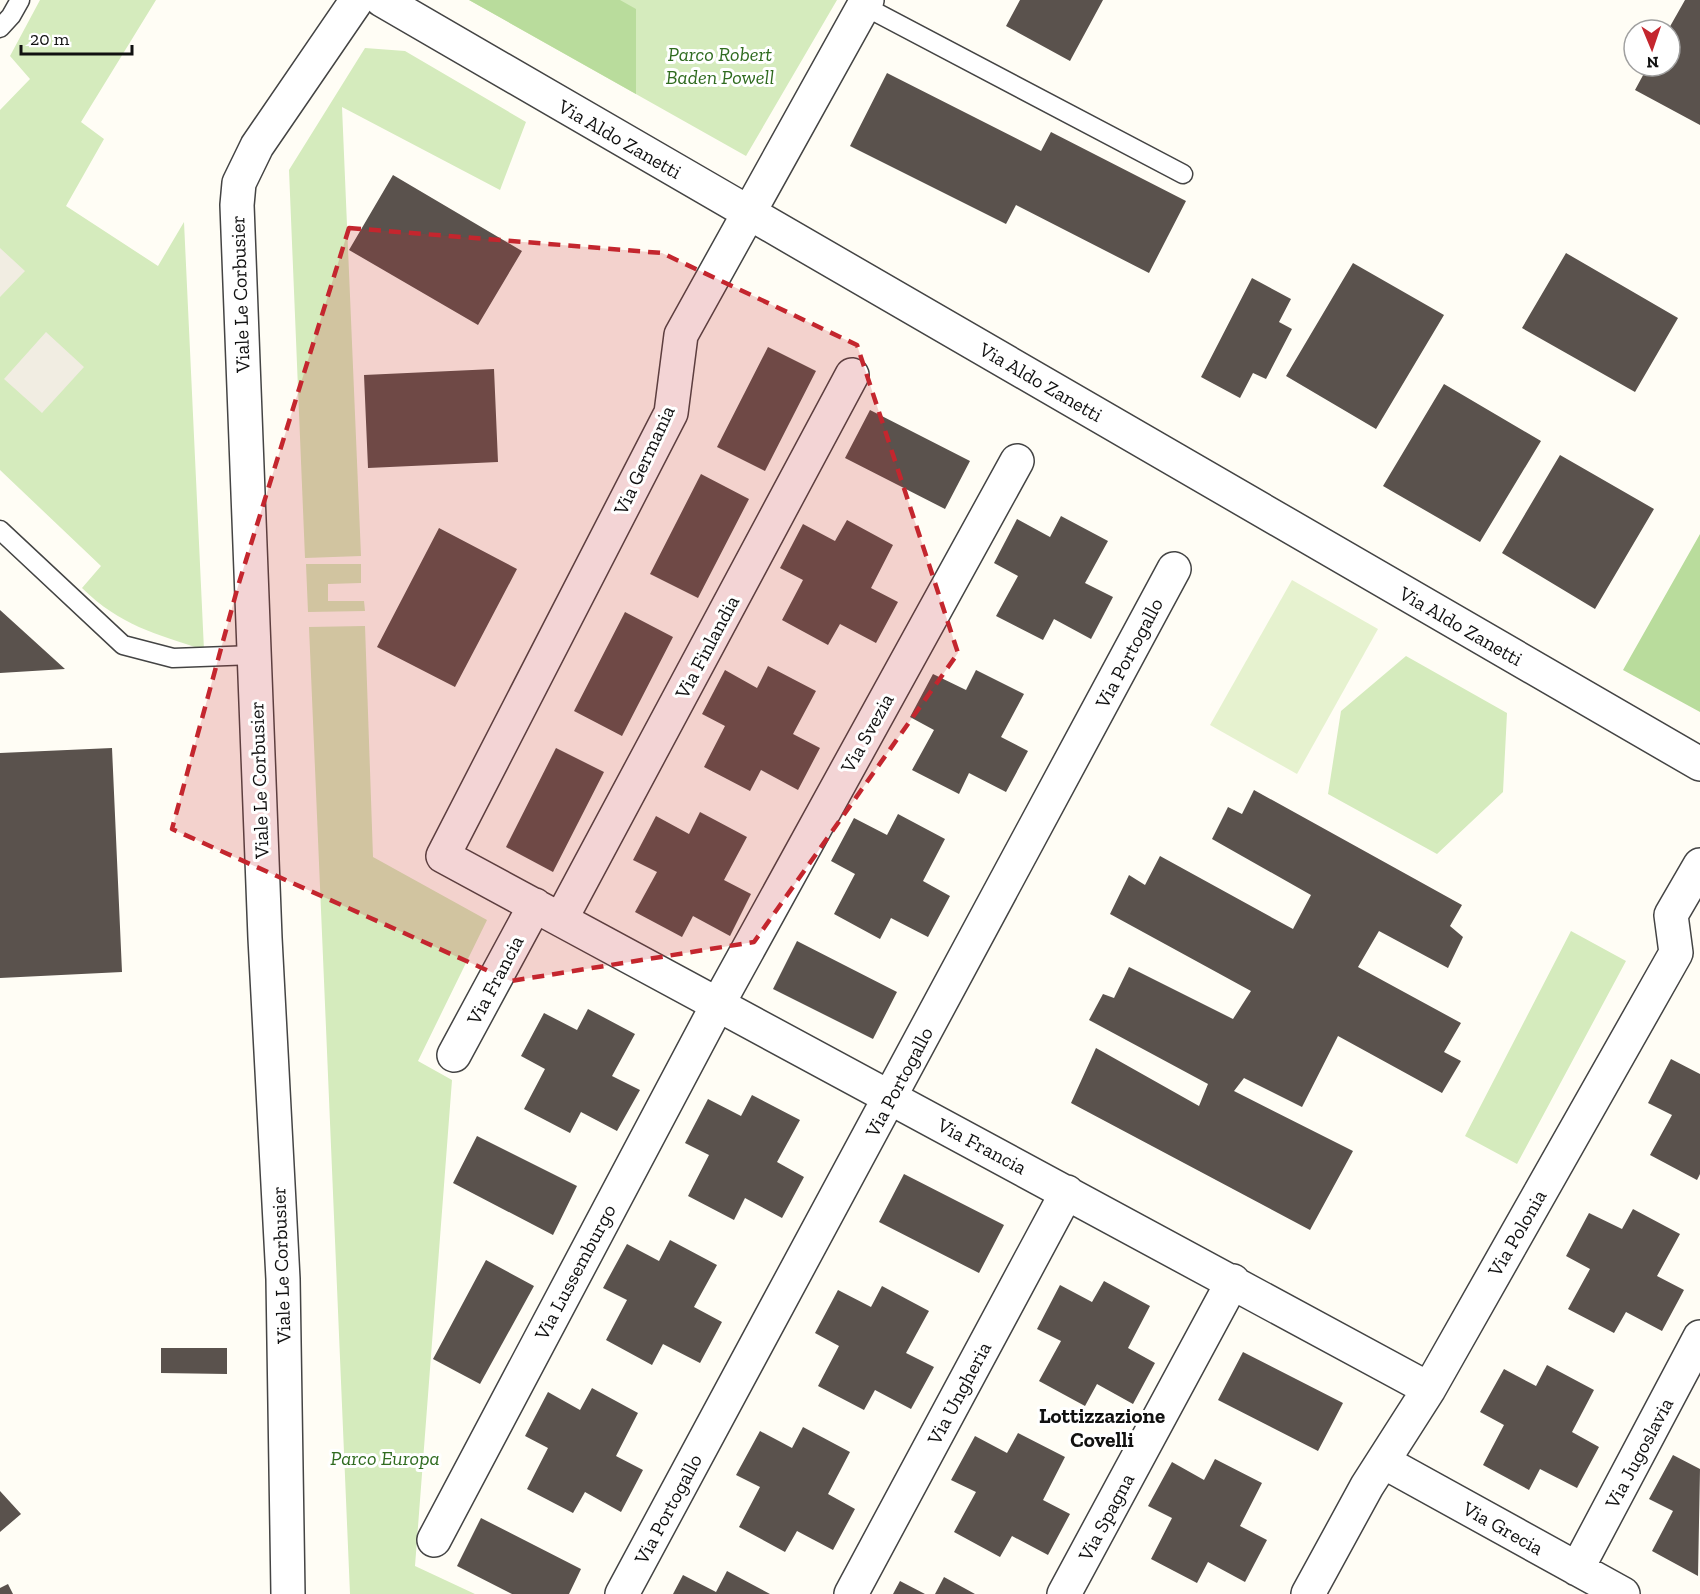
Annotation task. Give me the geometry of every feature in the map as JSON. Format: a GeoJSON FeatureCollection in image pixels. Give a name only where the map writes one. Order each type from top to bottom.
{"type":"FeatureCollection","features":[{"type":"Feature","properties":{"kind":"street","name":"Viale Le Corbusier"},"geometry":{"type":"LineString","coordinates":[[288,1594],[283,1279],[265,938],[237,205],[239,183],[257,146],[357,0]]}},
{"type":"Feature","properties":{"kind":"street","name":"Via Aldo Zanetti"},"geometry":{"type":"LineString","coordinates":[[382,0],[1700,764]]}},
{"type":"Feature","properties":{"kind":"street","name":"Via Germania"},"geometry":{"type":"LineString","coordinates":[[443,856],[671,412],[681,335],[866,3]]}},
{"type":"Feature","properties":{"kind":"street","name":"Via Finlandia"},"geometry":{"type":"LineString","coordinates":[[548,912],[852,375]]}},
{"type":"Feature","properties":{"kind":"street","name":"Via Svezia"},"geometry":{"type":"LineString","coordinates":[[718,1004],[1017,461]]}},
{"type":"Feature","properties":{"kind":"street","name":"Via Portogallo"},"geometry":{"type":"LineString","coordinates":[[622,1594],[1174,568]]}},
{"type":"Feature","properties":{"kind":"street","name":"Via Francia"},"geometry":{"type":"LineString","coordinates":[[443,856],[1067,1191],[1429,1389]]}},
{"type":"Feature","properties":{"kind":"street","name":"Via Polonia"},"geometry":{"type":"LineString","coordinates":[[1308,1594],[1367,1486],[1429,1389],[1676,953],[1671,915],[1700,865]]}},
{"type":"Feature","properties":{"kind":"street","name":"Via Francia"},"geometry":{"type":"LineString","coordinates":[[454,1055],[548,912]]}},
{"type":"Feature","properties":{"kind":"street","name":"Via Lussemburgo"},"geometry":{"type":"LineString","coordinates":[[434,1540],[718,1004]]}},
{"type":"Feature","properties":{"kind":"street","name":"Via Ungheria"},"geometry":{"type":"LineString","coordinates":[[851,1594],[1067,1191]]}},
{"type":"Feature","properties":{"kind":"street","name":"Via Spagna"},"geometry":{"type":"LineString","coordinates":[[1064,1594],[1233,1281]]}},
{"type":"Feature","properties":{"kind":"street","name":"Via Jugoslavia"},"geometry":{"type":"LineString","coordinates":[[1577,1569],[1700,1337]]}},
{"type":"Feature","properties":{"kind":"street","name":"Via Grecia"},"geometry":{"type":"LineString","coordinates":[[1384,1462],[1623,1594]]}},
{"type":"Feature","properties":{"kind":"lane"},"geometry":{"type":"LineString","coordinates":[[0,28],[20,0]]}},
{"type":"Feature","properties":{"kind":"lane"},"geometry":{"type":"LineString","coordinates":[[866,3],[1183,174]]}},
{"type":"Feature","properties":{"kind":"lane"},"geometry":{"type":"LineString","coordinates":[[0,530],[123,645],[173,658],[255,655]]}},
{"type":"Feature","properties":{"kind":"highlighted area"},"geometry":{"type":"Polygon","coordinates":[[[349,228],[662,253],[857,345],[958,653],[754,942],[511,981],[172,829],[238,586],[349,228]]]}},
{"type":"Feature","properties":{"kind":"green space"},"geometry":{"type":"Polygon","coordinates":[[[40,0],[156,0],[81,122],[104,139],[66,206],[158,266],[184,222],[204,650],[139,627],[96,601],[82,588],[101,566],[0,470],[0,110],[30,79],[10,56],[40,0]]]}},
{"type":"Feature","properties":{"kind":"green space","name":"Parco Robert Baden Powell"},"geometry":{"type":"Polygon","coordinates":[[[469,0],[837,0],[746,156],[469,0]]]}},
{"type":"Feature","properties":{"kind":"green space"},"geometry":{"type":"Polygon","coordinates":[[[469,0],[620,0],[636,9],[636,94],[469,0]]]}},
{"type":"Feature","properties":{"kind":"green space"},"geometry":{"type":"Polygon","coordinates":[[[365,48],[405,51],[526,122],[500,190],[342,107],[361,556],[305,558],[289,170],[365,48]]]}},
{"type":"Feature","properties":{"kind":"green space"},"geometry":{"type":"Polygon","coordinates":[[[1700,534],[1700,712],[1623,670],[1700,534]]]}},
{"type":"Feature","properties":{"kind":"green space"},"geometry":{"type":"Polygon","coordinates":[[[306,564],[361,564],[361,583],[328,584],[328,601],[364,601],[365,611],[308,612],[306,564]]]}},
{"type":"Feature","properties":{"kind":"green space"},"geometry":{"type":"Polygon","coordinates":[[[1292,580],[1378,629],[1297,774],[1210,725],[1292,580]]]}},
{"type":"Feature","properties":{"kind":"green space","name":"Parco Europa"},"geometry":{"type":"Polygon","coordinates":[[[365,626],[373,857],[487,920],[418,1061],[452,1080],[415,1566],[475,1594],[350,1594],[309,627],[365,626]]]}},
{"type":"Feature","properties":{"kind":"green space"},"geometry":{"type":"Polygon","coordinates":[[[1406,656],[1507,713],[1503,792],[1437,854],[1328,794],[1341,711],[1406,656]]]}},
{"type":"Feature","properties":{"kind":"green space"},"geometry":{"type":"Polygon","coordinates":[[[1571,931],[1626,961],[1517,1164],[1465,1136],[1571,931]]]}},
{"type":"Feature","properties":{"kind":"shaded area"},"geometry":{"type":"Polygon","coordinates":[[[0,248],[25,271],[0,297],[0,248]]]}},
{"type":"Feature","properties":{"kind":"shaded area"},"geometry":{"type":"Polygon","coordinates":[[[46,332],[84,367],[42,413],[4,379],[46,332]]]}},
{"type":"Feature","properties":{"kind":"building"},"geometry":{"type":"Polygon","coordinates":[[[1020,0],[1103,0],[1070,61],[1006,26],[1020,0]]]}},
{"type":"Feature","properties":{"kind":"building"},"geometry":{"type":"Polygon","coordinates":[[[1685,0],[1700,0],[1700,125],[1635,90],[1642,78],[1682,78],[1682,18],[1675,18],[1685,0]]]}},
{"type":"Feature","properties":{"kind":"building"},"geometry":{"type":"Polygon","coordinates":[[[887,73],[1041,151],[1051,132],[1186,201],[1149,273],[1016,205],[1006,224],[850,146],[887,73]]]}},
{"type":"Feature","properties":{"kind":"building"},"geometry":{"type":"Polygon","coordinates":[[[393,175],[522,251],[478,325],[349,250],[393,175]]]}},
{"type":"Feature","properties":{"kind":"building"},"geometry":{"type":"Polygon","coordinates":[[[1566,253],[1678,318],[1635,392],[1522,328],[1566,253]]]}},
{"type":"Feature","properties":{"kind":"building"},"geometry":{"type":"Polygon","coordinates":[[[1353,263],[1444,315],[1376,429],[1286,376],[1353,263]]]}},
{"type":"Feature","properties":{"kind":"building"},"geometry":{"type":"Polygon","coordinates":[[[1252,278],[1291,299],[1279,322],[1292,329],[1266,379],[1253,373],[1240,398],[1201,377],[1252,278]]]}},
{"type":"Feature","properties":{"kind":"building"},"geometry":{"type":"Polygon","coordinates":[[[768,347],[816,371],[765,471],[717,447],[768,347]]]}},
{"type":"Feature","properties":{"kind":"building"},"geometry":{"type":"Polygon","coordinates":[[[494,369],[498,462],[368,468],[364,375],[494,369]]]}},
{"type":"Feature","properties":{"kind":"building"},"geometry":{"type":"Polygon","coordinates":[[[1444,384],[1541,441],[1480,542],[1383,486],[1444,384]]]}},
{"type":"Feature","properties":{"kind":"building"},"geometry":{"type":"Polygon","coordinates":[[[870,410],[970,461],[945,509],[845,458],[870,410]]]}},
{"type":"Feature","properties":{"kind":"building"},"geometry":{"type":"Polygon","coordinates":[[[1560,455],[1654,509],[1595,609],[1502,553],[1560,455]]]}},
{"type":"Feature","properties":{"kind":"building"},"geometry":{"type":"Polygon","coordinates":[[[701,474],[749,499],[698,598],[650,574],[701,474]]]}},
{"type":"Feature","properties":{"kind":"building"},"geometry":{"type":"Polygon","coordinates":[[[1061,516],[1108,541],[1085,583],[1113,597],[1091,639],[1054,619],[1043,640],[996,616],[1018,576],[994,563],[1017,519],[1050,537],[1061,516]]]}},
{"type":"Feature","properties":{"kind":"building"},"geometry":{"type":"Polygon","coordinates":[[[847,520],[893,545],[871,588],[898,602],[876,643],[840,624],[828,645],[782,620],[803,580],[780,568],[803,524],[835,541],[847,520]]]}},
{"type":"Feature","properties":{"kind":"building"},"geometry":{"type":"Polygon","coordinates":[[[439,528],[517,569],[455,687],[377,647],[439,528]]]}},
{"type":"Feature","properties":{"kind":"building"},"geometry":{"type":"Polygon","coordinates":[[[0,610],[65,669],[0,673],[0,610]]]}},
{"type":"Feature","properties":{"kind":"building"},"geometry":{"type":"Polygon","coordinates":[[[625,612],[673,637],[622,736],[574,711],[625,612]]]}},
{"type":"Feature","properties":{"kind":"building"},"geometry":{"type":"Polygon","coordinates":[[[768,666],[816,691],[793,734],[820,748],[798,790],[761,770],[750,791],[704,767],[725,726],[702,714],[725,670],[757,688],[768,666]]]}},
{"type":"Feature","properties":{"kind":"building"},"geometry":{"type":"Polygon","coordinates":[[[976,670],[1024,694],[1001,737],[1028,751],[1006,792],[969,773],[959,794],[912,770],[934,730],[910,717],[933,674],[966,690],[976,670]]]}},
{"type":"Feature","properties":{"kind":"building"},"geometry":{"type":"Polygon","coordinates":[[[112,748],[122,972],[0,978],[0,753],[112,748]]]}},
{"type":"Feature","properties":{"kind":"building"},"geometry":{"type":"Polygon","coordinates":[[[556,748],[604,772],[553,872],[506,847],[556,748]]]}},
{"type":"Feature","properties":{"kind":"building"},"geometry":{"type":"Polygon","coordinates":[[[1254,790],[1462,905],[1450,926],[1463,937],[1448,968],[1379,931],[1358,967],[1461,1023],[1444,1052],[1461,1061],[1442,1093],[1338,1036],[1302,1107],[1244,1078],[1234,1091],[1353,1151],[1310,1230],[1071,1103],[1096,1048],[1199,1106],[1208,1084],[1089,1020],[1103,994],[1114,998],[1129,967],[1233,1019],[1251,991],[1110,914],[1129,875],[1145,885],[1160,856],[1293,929],[1311,895],[1212,839],[1228,807],[1242,814],[1254,790]]]}},
{"type":"Feature","properties":{"kind":"building"},"geometry":{"type":"Polygon","coordinates":[[[700,812],[747,837],[724,880],[751,894],[730,936],[693,916],[682,937],[635,912],[657,872],[633,860],[656,816],[689,834],[700,812]]]}},
{"type":"Feature","properties":{"kind":"building"},"geometry":{"type":"Polygon","coordinates":[[[898,814],[945,839],[923,881],[950,896],[928,937],[891,918],[880,939],[834,914],[855,874],[831,861],[854,818],[887,835],[898,814]]]}},
{"type":"Feature","properties":{"kind":"building"},"geometry":{"type":"Polygon","coordinates":[[[797,941],[897,992],[873,1039],[773,989],[797,941]]]}},
{"type":"Feature","properties":{"kind":"building"},"geometry":{"type":"Polygon","coordinates":[[[588,1009],[635,1034],[612,1076],[640,1090],[617,1131],[581,1112],[570,1133],[524,1109],[545,1069],[521,1056],[544,1013],[577,1030],[588,1009]]]}},
{"type":"Feature","properties":{"kind":"building"},"geometry":{"type":"Polygon","coordinates":[[[1671,1059],[1700,1074],[1700,1174],[1697,1180],[1650,1155],[1672,1115],[1648,1103],[1671,1059]]]}},
{"type":"Feature","properties":{"kind":"building"},"geometry":{"type":"Polygon","coordinates":[[[752,1095],[800,1120],[777,1162],[804,1177],[782,1218],[745,1198],[734,1220],[688,1196],[709,1155],[685,1143],[708,1099],[741,1116],[752,1095]]]}},
{"type":"Feature","properties":{"kind":"building"},"geometry":{"type":"Polygon","coordinates":[[[477,1136],[577,1186],[553,1235],[453,1183],[477,1136]]]}},
{"type":"Feature","properties":{"kind":"building"},"geometry":{"type":"Polygon","coordinates":[[[904,1174],[1004,1225],[979,1273],[879,1222],[904,1174]]]}},
{"type":"Feature","properties":{"kind":"building"},"geometry":{"type":"Polygon","coordinates":[[[1633,1209],[1680,1234],[1657,1276],[1684,1290],[1662,1331],[1626,1312],[1614,1333],[1568,1309],[1590,1269],[1566,1256],[1589,1213],[1622,1229],[1633,1209]]]}},
{"type":"Feature","properties":{"kind":"building"},"geometry":{"type":"Polygon","coordinates":[[[670,1240],[717,1265],[694,1307],[722,1322],[700,1363],[663,1344],[652,1365],[606,1340],[627,1300],[603,1288],[627,1244],[659,1261],[670,1240]]]}},
{"type":"Feature","properties":{"kind":"building"},"geometry":{"type":"Polygon","coordinates":[[[486,1260],[534,1286],[480,1384],[433,1359],[486,1260]]]}},
{"type":"Feature","properties":{"kind":"building"},"geometry":{"type":"Polygon","coordinates":[[[1104,1281],[1150,1306],[1128,1348],[1155,1363],[1133,1404],[1097,1384],[1085,1406],[1039,1381],[1061,1341],[1037,1329],[1060,1285],[1092,1302],[1104,1281]]]}},
{"type":"Feature","properties":{"kind":"building"},"geometry":{"type":"Polygon","coordinates":[[[882,1286],[929,1311],[906,1353],[934,1367],[911,1409],[875,1390],[864,1410],[818,1386],[839,1346],[815,1333],[838,1290],[871,1307],[882,1286]]]}},
{"type":"Feature","properties":{"kind":"building"},"geometry":{"type":"Polygon","coordinates":[[[161,1348],[227,1348],[227,1374],[161,1373],[161,1348]]]}},
{"type":"Feature","properties":{"kind":"building"},"geometry":{"type":"Polygon","coordinates":[[[1243,1352],[1343,1403],[1318,1451],[1218,1400],[1243,1352]]]}},
{"type":"Feature","properties":{"kind":"building"},"geometry":{"type":"Polygon","coordinates":[[[1547,1365],[1594,1390],[1572,1432],[1599,1447],[1577,1488],[1540,1469],[1529,1490],[1483,1465],[1504,1425],[1480,1412],[1504,1369],[1536,1386],[1547,1365]]]}},
{"type":"Feature","properties":{"kind":"building"},"geometry":{"type":"Polygon","coordinates":[[[592,1388],[638,1413],[616,1456],[643,1470],[621,1512],[585,1492],[573,1513],[527,1489],[548,1448],[525,1436],[548,1392],[580,1410],[592,1388]]]}},
{"type":"Feature","properties":{"kind":"building"},"geometry":{"type":"Polygon","coordinates":[[[803,1427],[850,1452],[828,1494],[855,1509],[833,1550],[797,1531],[785,1552],[739,1527],[760,1487],[736,1475],[760,1431],[792,1448],[803,1427]]]}},
{"type":"Feature","properties":{"kind":"building"},"geometry":{"type":"Polygon","coordinates":[[[1018,1433],[1065,1457],[1043,1500],[1070,1514],[1048,1555],[1012,1536],[1000,1557],[954,1532],[976,1492],[951,1480],[975,1436],[1007,1453],[1018,1433]]]}},
{"type":"Feature","properties":{"kind":"building"},"geometry":{"type":"Polygon","coordinates":[[[1673,1455],[1700,1469],[1698,1576],[1652,1551],[1673,1511],[1649,1499],[1673,1455]]]}},
{"type":"Feature","properties":{"kind":"building"},"geometry":{"type":"Polygon","coordinates":[[[1215,1459],[1262,1483],[1240,1526],[1267,1540],[1245,1582],[1208,1562],[1197,1583],[1151,1559],[1172,1518],[1148,1506],[1172,1462],[1204,1480],[1215,1459]]]}},
{"type":"Feature","properties":{"kind":"building"},"geometry":{"type":"Polygon","coordinates":[[[0,1491],[21,1514],[0,1532],[0,1491]]]}},
{"type":"Feature","properties":{"kind":"building"},"geometry":{"type":"Polygon","coordinates":[[[481,1518],[581,1569],[569,1594],[512,1594],[457,1566],[481,1518]]]}},
{"type":"Feature","properties":{"kind":"building"},"geometry":{"type":"Polygon","coordinates":[[[727,1571],[770,1594],[673,1594],[683,1575],[716,1592],[727,1571]]]}},
{"type":"Feature","properties":{"kind":"building"},"geometry":{"type":"Polygon","coordinates":[[[944,1577],[975,1594],[935,1594],[944,1577]]]}},
{"type":"Feature","properties":{"kind":"building"},"geometry":{"type":"Polygon","coordinates":[[[900,1581],[925,1594],[893,1594],[900,1581]]]}},
{"type":"Feature","properties":{"kind":"building"},"geometry":{"type":"Polygon","coordinates":[[[8,1584],[13,1594],[0,1594],[0,1588],[8,1584]]]}},
{"type":"Feature","properties":{"kind":"district","name":"Lottizzazione Covelli"},"geometry":{"type":"Point","coordinates":[1102,1428]}}]}
